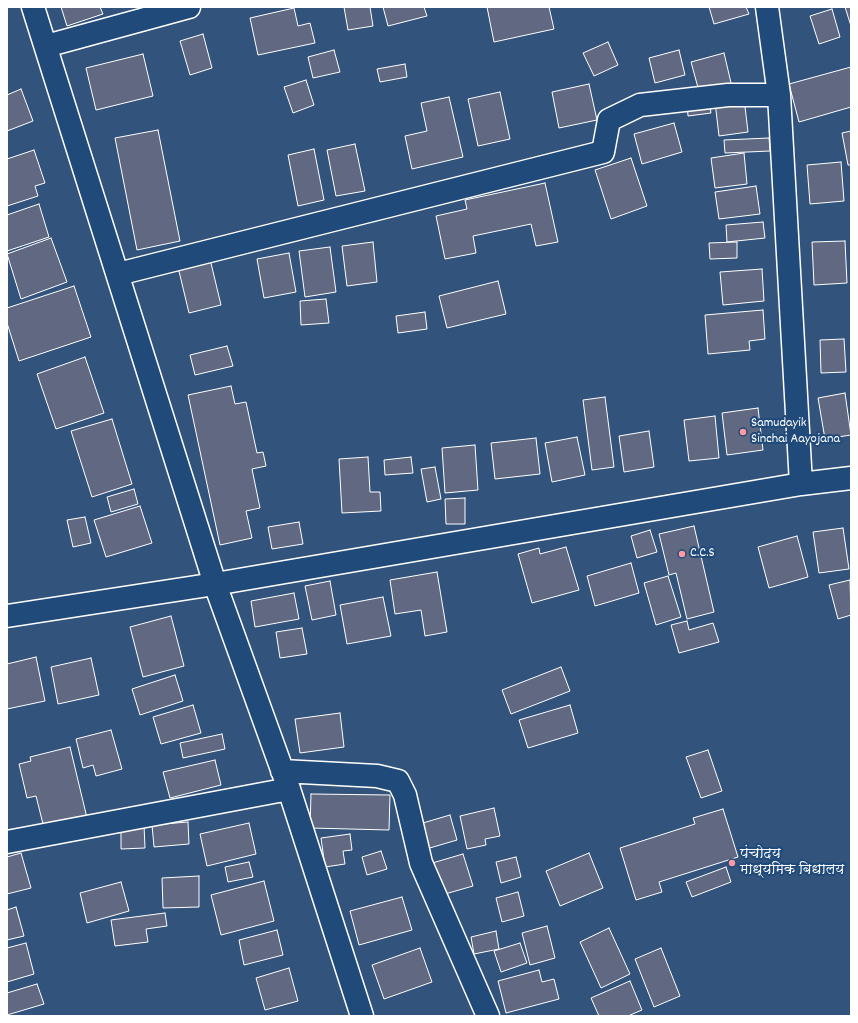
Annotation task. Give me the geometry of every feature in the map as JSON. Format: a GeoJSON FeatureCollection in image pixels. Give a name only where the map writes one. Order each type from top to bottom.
{"type":"FeatureCollection","features":[{"type":"Feature","properties":{"kind":"street"},"geometry":{"type":"LineString","coordinates":[[33,7],[215,584],[286,780],[362,1016]]}},
{"type":"Feature","properties":{"kind":"street"},"geometry":{"type":"LineString","coordinates":[[46,46],[189,7]]}},
{"type":"Feature","properties":{"kind":"street"},"geometry":{"type":"LineString","coordinates":[[767,7],[779,95],[801,484]]}},
{"type":"Feature","properties":{"kind":"street"},"geometry":{"type":"LineString","coordinates":[[118,274],[603,152],[609,120],[640,105],[728,95],[779,95]]}},
{"type":"Feature","properties":{"kind":"street"},"geometry":{"type":"LineString","coordinates":[[7,616],[215,584],[801,484],[851,478]]}},
{"type":"Feature","properties":{"kind":"street"},"geometry":{"type":"LineString","coordinates":[[7,842],[286,780],[377,776],[398,781],[405,795],[421,863],[488,1016]]}},
{"type":"Feature","properties":{"kind":"building"},"geometry":{"type":"Polygon","coordinates":[[[61,7],[100,7],[103,14],[67,26],[61,7]]]}},
{"type":"Feature","properties":{"kind":"building"},"geometry":{"type":"Polygon","coordinates":[[[344,7],[370,7],[373,26],[348,30],[344,7]]]}},
{"type":"Feature","properties":{"kind":"building"},"geometry":{"type":"Polygon","coordinates":[[[383,7],[424,7],[427,16],[388,26],[383,7]]]}},
{"type":"Feature","properties":{"kind":"building"},"geometry":{"type":"Polygon","coordinates":[[[487,7],[549,7],[554,29],[494,42],[487,7]]]}},
{"type":"Feature","properties":{"kind":"building"},"geometry":{"type":"Polygon","coordinates":[[[709,7],[746,7],[749,14],[714,24],[709,7]]]}},
{"type":"Feature","properties":{"kind":"building"},"geometry":{"type":"Polygon","coordinates":[[[845,7],[851,7],[851,26],[845,7]]]}},
{"type":"Feature","properties":{"kind":"building"},"geometry":{"type":"Polygon","coordinates":[[[294,8],[298,26],[310,23],[315,43],[258,55],[250,18],[294,8]]]}},
{"type":"Feature","properties":{"kind":"building"},"geometry":{"type":"Polygon","coordinates":[[[832,9],[840,37],[819,44],[810,16],[832,9]]]}},
{"type":"Feature","properties":{"kind":"building"},"geometry":{"type":"Polygon","coordinates":[[[203,34],[212,68],[190,75],[180,41],[203,34]]]}},
{"type":"Feature","properties":{"kind":"building"},"geometry":{"type":"Polygon","coordinates":[[[608,42],[618,65],[594,76],[583,53],[608,42]]]}},
{"type":"Feature","properties":{"kind":"building"},"geometry":{"type":"Polygon","coordinates":[[[334,50],[340,72],[313,78],[308,57],[334,50]]]}},
{"type":"Feature","properties":{"kind":"building"},"geometry":{"type":"Polygon","coordinates":[[[679,50],[685,75],[655,83],[649,58],[679,50]]]}},
{"type":"Feature","properties":{"kind":"building"},"geometry":{"type":"Polygon","coordinates":[[[724,53],[732,87],[700,95],[691,62],[724,53]]]}},
{"type":"Feature","properties":{"kind":"building"},"geometry":{"type":"Polygon","coordinates":[[[143,54],[153,96],[96,110],[86,68],[143,54]]]}},
{"type":"Feature","properties":{"kind":"building"},"geometry":{"type":"Polygon","coordinates":[[[405,64],[407,77],[380,82],[377,69],[405,64]]]}},
{"type":"Feature","properties":{"kind":"building"},"geometry":{"type":"Polygon","coordinates":[[[851,67],[851,107],[799,122],[789,84],[851,67]]]}},
{"type":"Feature","properties":{"kind":"building"},"geometry":{"type":"Polygon","coordinates":[[[306,80],[314,105],[293,113],[284,87],[306,80]]]}},
{"type":"Feature","properties":{"kind":"building"},"geometry":{"type":"Polygon","coordinates":[[[589,84],[597,120],[559,128],[552,92],[589,84]]]}},
{"type":"Feature","properties":{"kind":"building"},"geometry":{"type":"Polygon","coordinates":[[[21,89],[33,121],[7,131],[7,95],[21,89]]]}},
{"type":"Feature","properties":{"kind":"building"},"geometry":{"type":"Polygon","coordinates":[[[500,92],[510,139],[478,146],[468,99],[500,92]]]}},
{"type":"Feature","properties":{"kind":"building"},"geometry":{"type":"Polygon","coordinates":[[[449,97],[463,157],[412,169],[405,136],[427,131],[421,103],[449,97]]]}},
{"type":"Feature","properties":{"kind":"building"},"geometry":{"type":"Polygon","coordinates":[[[744,98],[748,132],[719,136],[715,102],[744,98]]]}},
{"type":"Feature","properties":{"kind":"building"},"geometry":{"type":"Polygon","coordinates":[[[709,100],[711,113],[688,116],[687,103],[709,100]]]}},
{"type":"Feature","properties":{"kind":"building"},"geometry":{"type":"Polygon","coordinates":[[[674,123],[682,152],[642,164],[634,134],[674,123]]]}},
{"type":"Feature","properties":{"kind":"building"},"geometry":{"type":"Polygon","coordinates":[[[158,130],[180,241],[137,250],[115,138],[158,130]]]}},
{"type":"Feature","properties":{"kind":"building"},"geometry":{"type":"Polygon","coordinates":[[[851,131],[851,165],[848,165],[842,133],[851,131]]]}},
{"type":"Feature","properties":{"kind":"building"},"geometry":{"type":"Polygon","coordinates":[[[769,138],[770,151],[725,153],[724,140],[769,138]]]}},
{"type":"Feature","properties":{"kind":"building"},"geometry":{"type":"Polygon","coordinates":[[[355,144],[365,191],[336,196],[327,150],[355,144]]]}},
{"type":"Feature","properties":{"kind":"building"},"geometry":{"type":"Polygon","coordinates":[[[314,149],[324,200],[298,206],[288,155],[314,149]]]}},
{"type":"Feature","properties":{"kind":"building"},"geometry":{"type":"Polygon","coordinates":[[[34,150],[45,183],[35,186],[38,196],[7,206],[7,159],[34,150]]]}},
{"type":"Feature","properties":{"kind":"building"},"geometry":{"type":"Polygon","coordinates":[[[744,153],[747,184],[715,188],[711,158],[744,153]]]}},
{"type":"Feature","properties":{"kind":"building"},"geometry":{"type":"Polygon","coordinates":[[[631,158],[647,206],[611,219],[595,170],[631,158]]]}},
{"type":"Feature","properties":{"kind":"building"},"geometry":{"type":"Polygon","coordinates":[[[841,162],[844,201],[810,204],[807,165],[841,162]]]}},
{"type":"Feature","properties":{"kind":"building"},"geometry":{"type":"Polygon","coordinates":[[[545,183],[558,242],[536,246],[531,224],[473,236],[476,253],[445,259],[436,216],[467,209],[465,200],[545,183]]]}},
{"type":"Feature","properties":{"kind":"building"},"geometry":{"type":"Polygon","coordinates":[[[756,186],[760,214],[719,219],[715,192],[756,186]]]}},
{"type":"Feature","properties":{"kind":"building"},"geometry":{"type":"Polygon","coordinates":[[[39,204],[49,237],[7,251],[7,215],[39,204]]]}},
{"type":"Feature","properties":{"kind":"building"},"geometry":{"type":"Polygon","coordinates":[[[763,222],[765,238],[727,242],[726,225],[763,222]]]}},
{"type":"Feature","properties":{"kind":"building"},"geometry":{"type":"Polygon","coordinates":[[[51,238],[67,282],[21,299],[7,254],[51,238]]]}},
{"type":"Feature","properties":{"kind":"building"},"geometry":{"type":"Polygon","coordinates":[[[845,241],[847,283],[814,285],[812,242],[845,241]]]}},
{"type":"Feature","properties":{"kind":"building"},"geometry":{"type":"Polygon","coordinates":[[[373,242],[377,282],[347,286],[342,246],[373,242]]]}},
{"type":"Feature","properties":{"kind":"building"},"geometry":{"type":"Polygon","coordinates":[[[737,242],[737,258],[710,259],[709,243],[737,242]]]}},
{"type":"Feature","properties":{"kind":"building"},"geometry":{"type":"Polygon","coordinates":[[[330,247],[336,292],[305,297],[299,251],[330,247]]]}},
{"type":"Feature","properties":{"kind":"building"},"geometry":{"type":"Polygon","coordinates":[[[289,253],[296,292],[264,298],[257,259],[289,253]]]}},
{"type":"Feature","properties":{"kind":"building"},"geometry":{"type":"Polygon","coordinates":[[[210,259],[221,305],[189,313],[178,267],[210,259]]]}},
{"type":"Feature","properties":{"kind":"building"},"geometry":{"type":"Polygon","coordinates":[[[762,269],[764,301],[723,305],[720,272],[762,269]]]}},
{"type":"Feature","properties":{"kind":"building"},"geometry":{"type":"Polygon","coordinates":[[[498,281],[506,314],[447,328],[439,296],[498,281]]]}},
{"type":"Feature","properties":{"kind":"building"},"geometry":{"type":"Polygon","coordinates":[[[74,286],[91,337],[19,361],[7,323],[7,308],[74,286]]]}},
{"type":"Feature","properties":{"kind":"building"},"geometry":{"type":"Polygon","coordinates":[[[326,299],[329,323],[301,325],[300,301],[326,299]]]}},
{"type":"Feature","properties":{"kind":"building"},"geometry":{"type":"Polygon","coordinates":[[[763,310],[765,339],[749,341],[750,350],[708,354],[705,315],[763,310]]]}},
{"type":"Feature","properties":{"kind":"building"},"geometry":{"type":"Polygon","coordinates":[[[425,312],[427,329],[398,333],[396,316],[425,312]]]}},
{"type":"Feature","properties":{"kind":"building"},"geometry":{"type":"Polygon","coordinates":[[[844,339],[846,372],[821,373],[820,340],[844,339]]]}},
{"type":"Feature","properties":{"kind":"building"},"geometry":{"type":"Polygon","coordinates":[[[227,346],[233,366],[195,375],[190,355],[227,346]]]}},
{"type":"Feature","properties":{"kind":"building"},"geometry":{"type":"Polygon","coordinates":[[[85,357],[104,413],[56,429],[37,374],[85,357]]]}},
{"type":"Feature","properties":{"kind":"building"},"geometry":{"type":"Polygon","coordinates":[[[231,386],[235,404],[246,402],[257,453],[263,452],[266,466],[252,469],[260,508],[246,511],[252,538],[220,545],[188,395],[231,386]]]}},
{"type":"Feature","properties":{"kind":"building"},"geometry":{"type":"Polygon","coordinates":[[[845,393],[851,435],[825,439],[818,398],[845,393]]]}},
{"type":"Feature","properties":{"kind":"building"},"geometry":{"type":"Polygon","coordinates":[[[605,397],[614,467],[592,470],[583,400],[605,397]]]}},
{"type":"Feature","properties":{"kind":"building","name":"Samudayik Sinchai Aayojana"},"geometry":{"type":"Polygon","coordinates":[[[758,408],[763,450],[727,455],[722,413],[758,408]]]}},
{"type":"Feature","properties":{"kind":"building"},"geometry":{"type":"Polygon","coordinates":[[[715,416],[719,458],[689,461],[684,420],[715,416]]]}},
{"type":"Feature","properties":{"kind":"building"},"geometry":{"type":"Polygon","coordinates":[[[112,419],[132,484],[92,497],[71,431],[112,419]]]}},
{"type":"Feature","properties":{"kind":"building"},"geometry":{"type":"Polygon","coordinates":[[[649,431],[654,467],[624,472],[619,436],[649,431]]]}},
{"type":"Feature","properties":{"kind":"building"},"geometry":{"type":"Polygon","coordinates":[[[577,437],[585,475],[552,482],[545,443],[577,437]]]}},
{"type":"Feature","properties":{"kind":"building"},"geometry":{"type":"Polygon","coordinates":[[[536,438],[540,474],[495,479],[491,443],[536,438]]]}},
{"type":"Feature","properties":{"kind":"building"},"geometry":{"type":"Polygon","coordinates":[[[475,445],[478,490],[445,493],[442,448],[475,445]]]}},
{"type":"Feature","properties":{"kind":"building"},"geometry":{"type":"Polygon","coordinates":[[[368,457],[370,492],[380,492],[381,511],[342,513],[339,459],[368,457]]]}},
{"type":"Feature","properties":{"kind":"building"},"geometry":{"type":"Polygon","coordinates":[[[411,457],[413,473],[385,475],[384,460],[411,457]]]}},
{"type":"Feature","properties":{"kind":"building"},"geometry":{"type":"Polygon","coordinates":[[[435,467],[441,499],[427,502],[421,469],[435,467]]]}},
{"type":"Feature","properties":{"kind":"building"},"geometry":{"type":"Polygon","coordinates":[[[134,489],[138,504],[111,512],[107,497],[134,489]]]}},
{"type":"Feature","properties":{"kind":"building"},"geometry":{"type":"Polygon","coordinates":[[[465,498],[465,524],[446,524],[445,499],[465,498]]]}},
{"type":"Feature","properties":{"kind":"building"},"geometry":{"type":"Polygon","coordinates":[[[140,506],[152,543],[106,557],[94,520],[140,506]]]}},
{"type":"Feature","properties":{"kind":"building"},"geometry":{"type":"Polygon","coordinates":[[[85,517],[91,543],[73,547],[67,520],[85,517]]]}},
{"type":"Feature","properties":{"kind":"building"},"geometry":{"type":"Polygon","coordinates":[[[299,522],[303,544],[272,549],[268,527],[299,522]]]}},
{"type":"Feature","properties":{"kind":"building","name":"C.C.S"},"geometry":{"type":"Polygon","coordinates":[[[694,526],[714,612],[687,619],[676,573],[669,575],[659,534],[694,526]]]}},
{"type":"Feature","properties":{"kind":"building"},"geometry":{"type":"Polygon","coordinates":[[[843,528],[849,569],[819,573],[813,532],[843,528]]]}},
{"type":"Feature","properties":{"kind":"building"},"geometry":{"type":"Polygon","coordinates":[[[650,530],[657,552],[637,558],[631,536],[650,530]]]}},
{"type":"Feature","properties":{"kind":"building"},"geometry":{"type":"Polygon","coordinates":[[[797,536],[808,577],[769,588],[758,547],[797,536]]]}},
{"type":"Feature","properties":{"kind":"building"},"geometry":{"type":"Polygon","coordinates":[[[566,547],[579,590],[532,603],[518,554],[539,548],[540,554],[566,547]]]}},
{"type":"Feature","properties":{"kind":"building"},"geometry":{"type":"Polygon","coordinates":[[[631,563],[639,593],[595,606],[587,576],[631,563]]]}},
{"type":"Feature","properties":{"kind":"building"},"geometry":{"type":"Polygon","coordinates":[[[437,572],[447,632],[425,636],[421,610],[395,614],[390,580],[437,572]]]}},
{"type":"Feature","properties":{"kind":"building"},"geometry":{"type":"Polygon","coordinates":[[[668,576],[681,617],[656,625],[644,583],[668,576]]]}},
{"type":"Feature","properties":{"kind":"building"},"geometry":{"type":"Polygon","coordinates":[[[850,580],[851,615],[838,619],[829,585],[850,580]]]}},
{"type":"Feature","properties":{"kind":"building"},"geometry":{"type":"Polygon","coordinates":[[[330,581],[336,615],[312,620],[305,586],[330,581]]]}},
{"type":"Feature","properties":{"kind":"building"},"geometry":{"type":"Polygon","coordinates":[[[294,593],[299,619],[255,627],[251,601],[294,593]]]}},
{"type":"Feature","properties":{"kind":"building"},"geometry":{"type":"Polygon","coordinates":[[[383,597],[391,636],[347,644],[340,605],[383,597]]]}},
{"type":"Feature","properties":{"kind":"building"},"geometry":{"type":"Polygon","coordinates":[[[171,616],[184,666],[143,677],[130,627],[171,616]]]}},
{"type":"Feature","properties":{"kind":"building"},"geometry":{"type":"Polygon","coordinates":[[[687,621],[689,630],[713,623],[719,642],[679,653],[671,625],[687,621]]]}},
{"type":"Feature","properties":{"kind":"building"},"geometry":{"type":"Polygon","coordinates":[[[302,628],[307,654],[280,658],[276,632],[302,628]]]}},
{"type":"Feature","properties":{"kind":"building"},"geometry":{"type":"Polygon","coordinates":[[[36,657],[45,701],[7,709],[7,664],[36,657]]]}},
{"type":"Feature","properties":{"kind":"building"},"geometry":{"type":"Polygon","coordinates":[[[91,658],[99,695],[58,704],[51,667],[91,658]]]}},
{"type":"Feature","properties":{"kind":"building"},"geometry":{"type":"Polygon","coordinates":[[[561,667],[570,691],[511,714],[502,690],[561,667]]]}},
{"type":"Feature","properties":{"kind":"building"},"geometry":{"type":"Polygon","coordinates":[[[175,675],[183,701],[140,715],[132,689],[175,675]]]}},
{"type":"Feature","properties":{"kind":"building"},"geometry":{"type":"Polygon","coordinates":[[[193,705],[201,733],[161,744],[153,717],[193,705]]]}},
{"type":"Feature","properties":{"kind":"building"},"geometry":{"type":"Polygon","coordinates":[[[570,705],[578,733],[528,748],[519,720],[570,705]]]}},
{"type":"Feature","properties":{"kind":"building"},"geometry":{"type":"Polygon","coordinates":[[[340,713],[344,747],[300,753],[295,719],[340,713]]]}},
{"type":"Feature","properties":{"kind":"building"},"geometry":{"type":"Polygon","coordinates":[[[111,730],[122,769],[96,776],[93,765],[83,768],[76,739],[111,730]]]}},
{"type":"Feature","properties":{"kind":"building"},"geometry":{"type":"Polygon","coordinates":[[[222,734],[225,749],[183,758],[180,743],[222,734]]]}},
{"type":"Feature","properties":{"kind":"building"},"geometry":{"type":"Polygon","coordinates":[[[70,747],[87,818],[44,828],[36,796],[27,798],[19,764],[31,761],[30,757],[70,747]]]}},
{"type":"Feature","properties":{"kind":"building"},"geometry":{"type":"Polygon","coordinates":[[[708,750],[722,791],[701,798],[686,757],[708,750]]]}},
{"type":"Feature","properties":{"kind":"building"},"geometry":{"type":"Polygon","coordinates":[[[215,760],[221,785],[170,798],[163,772],[215,760]]]}},
{"type":"Feature","properties":{"kind":"building"},"geometry":{"type":"Polygon","coordinates":[[[311,794],[390,795],[389,830],[310,828],[311,794]]]}},
{"type":"Feature","properties":{"kind":"building"},"geometry":{"type":"Polygon","coordinates":[[[494,808],[500,836],[485,839],[486,845],[467,849],[460,816],[494,808]]]}},
{"type":"Feature","properties":{"kind":"building"},"geometry":{"type":"Polygon","coordinates":[[[723,809],[738,857],[659,882],[662,892],[636,900],[620,848],[695,824],[693,818],[723,809]]]}},
{"type":"Feature","properties":{"kind":"building"},"geometry":{"type":"Polygon","coordinates":[[[450,815],[457,840],[423,850],[416,825],[450,815]]]}},
{"type":"Feature","properties":{"kind":"building"},"geometry":{"type":"Polygon","coordinates":[[[188,822],[189,844],[154,847],[152,825],[188,822]]]}},
{"type":"Feature","properties":{"kind":"building"},"geometry":{"type":"Polygon","coordinates":[[[249,823],[256,854],[207,866],[200,834],[249,823]]]}},
{"type":"Feature","properties":{"kind":"building"},"geometry":{"type":"Polygon","coordinates":[[[144,825],[145,848],[121,849],[121,826],[144,825]]]}},
{"type":"Feature","properties":{"kind":"building"},"geometry":{"type":"Polygon","coordinates":[[[350,834],[352,850],[343,851],[345,864],[325,867],[321,838],[350,834]]]}},
{"type":"Feature","properties":{"kind":"building"},"geometry":{"type":"Polygon","coordinates":[[[381,851],[387,869],[367,875],[362,857],[381,851]]]}},
{"type":"Feature","properties":{"kind":"building"},"geometry":{"type":"Polygon","coordinates":[[[21,853],[31,888],[7,894],[7,857],[21,853]]]}},
{"type":"Feature","properties":{"kind":"building"},"geometry":{"type":"Polygon","coordinates":[[[589,853],[603,888],[560,906],[546,871],[589,853]]]}},
{"type":"Feature","properties":{"kind":"building"},"geometry":{"type":"Polygon","coordinates":[[[463,854],[473,886],[438,896],[429,864],[463,854]]]}},
{"type":"Feature","properties":{"kind":"building"},"geometry":{"type":"Polygon","coordinates":[[[516,857],[521,877],[501,883],[496,862],[516,857]]]}},
{"type":"Feature","properties":{"kind":"building"},"geometry":{"type":"Polygon","coordinates":[[[249,862],[253,877],[228,882],[225,867],[249,862]]]}},
{"type":"Feature","properties":{"kind":"building"},"geometry":{"type":"Polygon","coordinates":[[[726,867],[731,882],[692,897],[686,882],[726,867]]]}},
{"type":"Feature","properties":{"kind":"building"},"geometry":{"type":"Polygon","coordinates":[[[199,876],[199,907],[163,908],[162,878],[199,876]]]}},
{"type":"Feature","properties":{"kind":"building"},"geometry":{"type":"Polygon","coordinates":[[[264,881],[274,921],[221,935],[211,895],[264,881]]]}},
{"type":"Feature","properties":{"kind":"building"},"geometry":{"type":"Polygon","coordinates":[[[121,882],[129,911],[87,923],[80,893],[121,882]]]}},
{"type":"Feature","properties":{"kind":"building"},"geometry":{"type":"Polygon","coordinates":[[[518,892],[524,916],[502,922],[496,898],[518,892]]]}},
{"type":"Feature","properties":{"kind":"building"},"geometry":{"type":"Polygon","coordinates":[[[402,897],[412,930],[359,945],[350,911],[402,897]]]}},
{"type":"Feature","properties":{"kind":"building"},"geometry":{"type":"Polygon","coordinates":[[[16,907],[24,936],[7,940],[7,910],[16,907]]]}},
{"type":"Feature","properties":{"kind":"building"},"geometry":{"type":"Polygon","coordinates":[[[165,913],[167,926],[146,929],[148,942],[115,946],[111,920],[165,913]]]}},
{"type":"Feature","properties":{"kind":"building"},"geometry":{"type":"Polygon","coordinates":[[[547,926],[555,958],[530,965],[522,933],[547,926]]]}},
{"type":"Feature","properties":{"kind":"building"},"geometry":{"type":"Polygon","coordinates":[[[609,928],[630,974],[601,988],[580,942],[609,928]]]}},
{"type":"Feature","properties":{"kind":"building"},"geometry":{"type":"Polygon","coordinates":[[[277,930],[283,955],[244,965],[239,940],[277,930]]]}},
{"type":"Feature","properties":{"kind":"building"},"geometry":{"type":"Polygon","coordinates":[[[496,931],[499,949],[474,954],[471,937],[496,931]]]}},
{"type":"Feature","properties":{"kind":"building"},"geometry":{"type":"Polygon","coordinates":[[[26,943],[34,974],[7,982],[7,948],[26,943]]]}},
{"type":"Feature","properties":{"kind":"building"},"geometry":{"type":"Polygon","coordinates":[[[520,943],[527,963],[501,972],[494,951],[520,943]]]}},
{"type":"Feature","properties":{"kind":"building"},"geometry":{"type":"Polygon","coordinates":[[[420,948],[432,982],[384,999],[372,965],[420,948]]]}},
{"type":"Feature","properties":{"kind":"building"},"geometry":{"type":"Polygon","coordinates":[[[661,948],[680,996],[654,1007],[635,959],[661,948]]]}},
{"type":"Feature","properties":{"kind":"building"},"geometry":{"type":"Polygon","coordinates":[[[289,968],[298,1001],[265,1010],[256,978],[289,968]]]}},
{"type":"Feature","properties":{"kind":"building"},"geometry":{"type":"Polygon","coordinates":[[[539,970],[542,982],[554,979],[559,999],[506,1013],[498,981],[539,970]]]}},
{"type":"Feature","properties":{"kind":"building"},"geometry":{"type":"Polygon","coordinates":[[[630,981],[642,1010],[628,1016],[599,1016],[591,998],[630,981]]]}},
{"type":"Feature","properties":{"kind":"building"},"geometry":{"type":"Polygon","coordinates":[[[37,984],[44,1004],[7,1015],[7,993],[37,984]]]}},
{"type":"Feature","properties":{"kind":"place","name":"Samudayik Sinchai Aayojana"},"geometry":{"type":"Point","coordinates":[743,432]}},
{"type":"Feature","properties":{"kind":"place","name":"C.C.S"},"geometry":{"type":"Point","coordinates":[682,554]}},
{"type":"Feature","properties":{"kind":"place","name":"पंचोदय माध्यमिक बिधालय"},"geometry":{"type":"Point","coordinates":[732,863]}}]}
